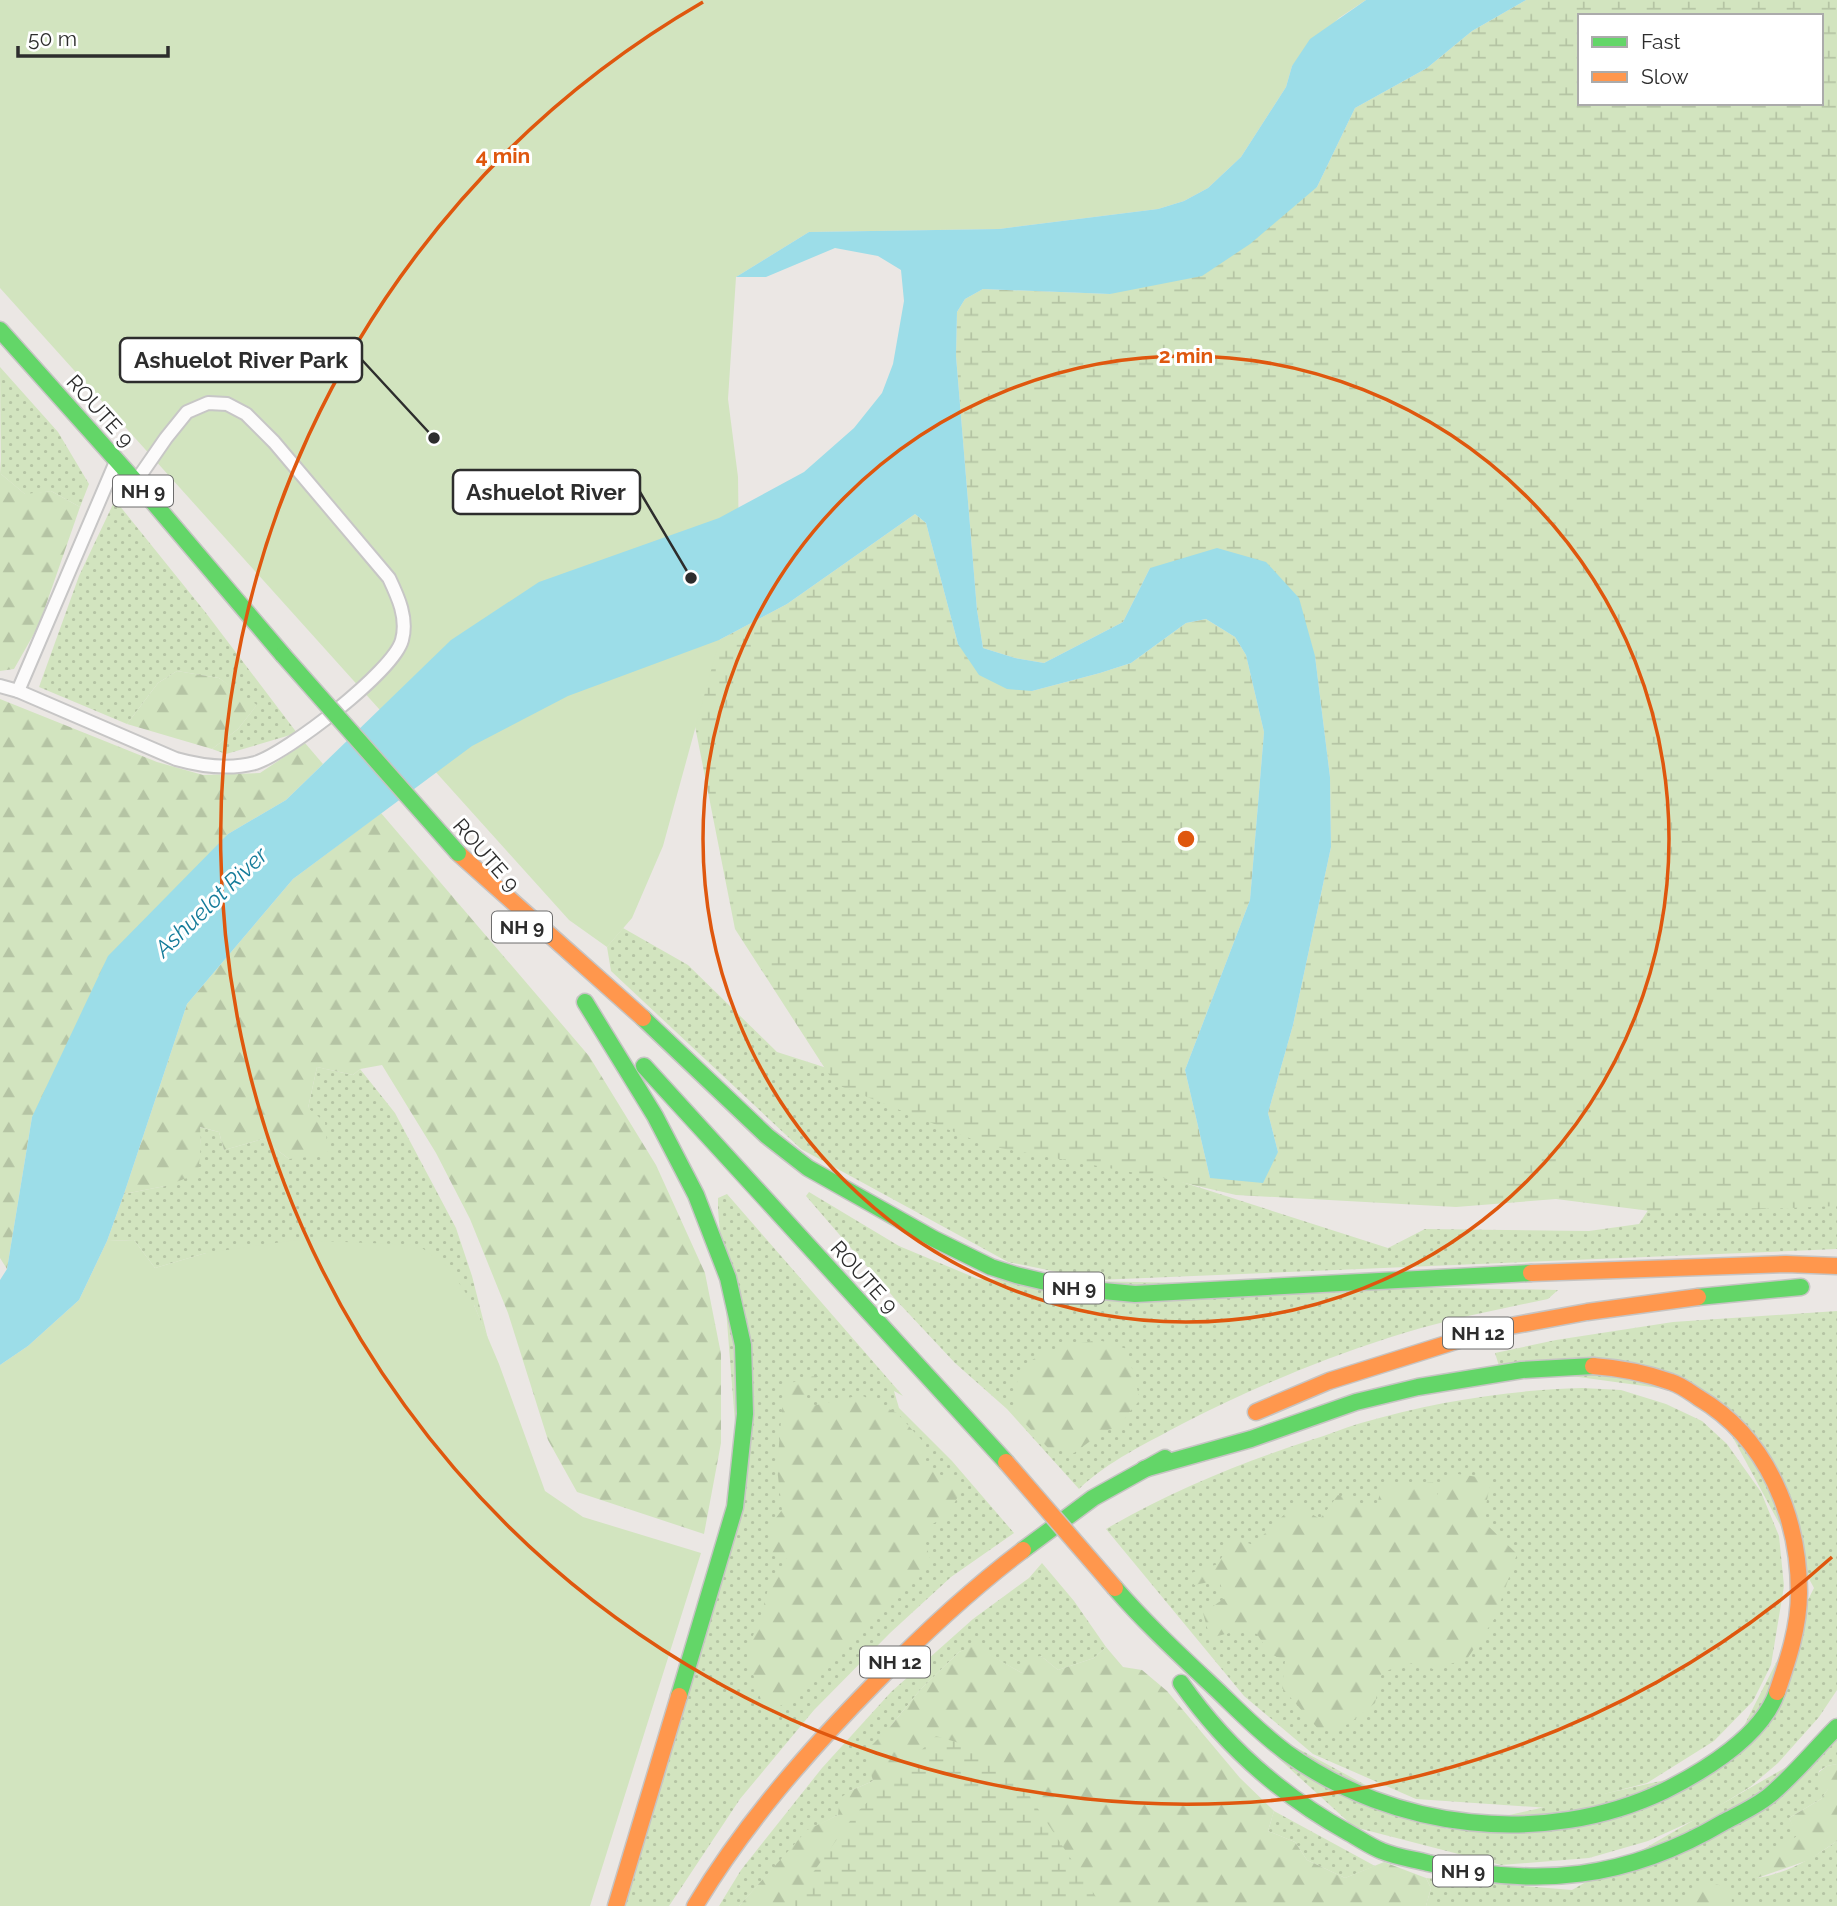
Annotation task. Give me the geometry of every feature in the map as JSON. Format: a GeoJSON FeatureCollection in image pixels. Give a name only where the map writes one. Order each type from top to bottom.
{"type":"FeatureCollection","features":[{"type":"Feature","properties":{"kind":"highway","name":"ROUTE 9"},"geometry":{"type":"LineString","coordinates":[[0,330],[136,482],[540,949]]}},
{"type":"Feature","properties":{"kind":"highway","name":"NH 9"},"geometry":{"type":"LineString","coordinates":[[458,853],[599,977],[767,1136],[808,1168],[934,1239],[991,1267],[1016,1275],[1071,1288],[1135,1294],[1553,1272],[1786,1264],[1837,1266]]}},
{"type":"Feature","properties":{"kind":"highway","name":"ROUTE 9"},"geometry":{"type":"LineString","coordinates":[[616,1906],[735,1507],[744,1447],[745,1384],[739,1324],[724,1264],[704,1210],[674,1149],[581,996],[1006,1462],[1143,1621]]}},
{"type":"Feature","properties":{"kind":"highway","name":"NH 12"},"geometry":{"type":"LineString","coordinates":[[1247,1416],[1329,1381],[1494,1329],[1587,1311],[1823,1285]]}},
{"type":"Feature","properties":{"kind":"highway"},"geometry":{"type":"LineString","coordinates":[[1143,1621],[1287,1753],[1335,1784],[1374,1801],[1430,1818],[1514,1825],[1591,1816],[1622,1808],[1653,1796],[1716,1760],[1749,1732],[1773,1702],[1799,1648],[1807,1586],[1802,1538],[1794,1507],[1780,1474],[1758,1443],[1741,1424],[1688,1387],[1653,1375],[1616,1368],[1517,1370],[1413,1389],[1353,1403],[1248,1440],[1144,1469]]}},
{"type":"Feature","properties":{"kind":"highway","name":"NH 12"},"geometry":{"type":"LineString","coordinates":[[695,1906],[718,1867],[780,1786],[839,1719],[936,1621],[989,1575],[1093,1497],[1212,1433]]}},
{"type":"Feature","properties":{"kind":"highway","name":"NH 9"},"geometry":{"type":"LineString","coordinates":[[1143,1621],[1166,1662],[1197,1706],[1275,1786],[1314,1814],[1382,1852],[1454,1869],[1520,1878],[1578,1874],[1625,1866],[1667,1852],[1706,1833],[1769,1796],[1837,1727]]}},
{"type":"Feature","properties":{"kind":"lane"},"geometry":{"type":"LineString","coordinates":[[0,686],[18,691],[176,759],[200,766],[228,766],[256,763],[286,746],[344,704],[388,664],[402,642],[404,627],[400,602],[389,578],[274,442],[246,414],[227,404],[208,403],[187,412],[136,482]]}},
{"type":"Feature","properties":{"kind":"lane"},"geometry":{"type":"LineString","coordinates":[[18,691],[116,460]]}},
{"type":"Feature","properties":{"kind":"green space"},"geometry":{"type":"Polygon","coordinates":[[[0,0],[1366,0],[1339,18],[1292,66],[1286,87],[1241,157],[1208,188],[1184,201],[1158,209],[999,229],[809,232],[736,277],[728,399],[738,477],[739,550],[723,627],[663,846],[632,918],[607,947],[569,920],[0,288],[0,0]]]}},
{"type":"Feature","properties":{"kind":"green space"},"geometry":{"type":"Polygon","coordinates":[[[1526,0],[1837,0],[1837,1206],[1666,1213],[1556,1199],[1456,1207],[1236,1195],[1163,1178],[989,1146],[835,1084],[735,929],[681,655],[719,640],[787,604],[915,514],[926,523],[958,644],[1032,691],[1131,663],[1186,623],[1206,619],[1235,637],[1246,655],[1264,732],[1250,900],[1185,1070],[1210,1178],[1278,1152],[1268,1113],[1293,1025],[1331,847],[1330,777],[1315,656],[1150,568],[1123,622],[1044,663],[983,648],[977,610],[956,356],[957,312],[965,299],[983,289],[1110,294],[1317,187],[1355,108],[1427,68],[1472,31],[1526,0]]]}},
{"type":"Feature","properties":{"kind":"green space"},"geometry":{"type":"Polygon","coordinates":[[[0,367],[58,432],[89,484],[80,507],[51,491],[26,495],[1,474],[0,367]]]}},
{"type":"Feature","properties":{"kind":"green space"},"geometry":{"type":"Polygon","coordinates":[[[0,459],[1,474],[25,494],[51,491],[80,507],[39,625],[14,669],[0,671],[0,459]]]}},
{"type":"Feature","properties":{"kind":"green space"},"geometry":{"type":"Polygon","coordinates":[[[115,500],[206,613],[297,733],[226,754],[212,749],[238,729],[256,706],[219,678],[177,671],[158,683],[127,724],[39,687],[79,576],[115,500]]]}},
{"type":"Feature","properties":{"kind":"green space"},"geometry":{"type":"Polygon","coordinates":[[[177,671],[219,678],[257,705],[238,729],[212,749],[127,724],[158,683],[177,671]]]}},
{"type":"Feature","properties":{"kind":"green space"},"geometry":{"type":"Polygon","coordinates":[[[0,699],[157,762],[203,775],[260,773],[305,743],[323,764],[286,800],[228,834],[32,1117],[7,1269],[0,1258],[0,699]]]}},
{"type":"Feature","properties":{"kind":"green space"},"geometry":{"type":"Polygon","coordinates":[[[381,813],[589,1056],[656,1165],[705,1273],[721,1354],[721,1443],[704,1534],[577,1492],[548,1440],[508,1313],[470,1219],[436,1153],[382,1065],[360,1069],[353,1075],[317,1067],[308,1108],[325,1122],[328,1155],[289,1159],[263,1139],[224,1150],[219,1132],[200,1127],[198,1174],[165,1186],[124,1194],[187,1004],[293,879],[381,813]]]}},
{"type":"Feature","properties":{"kind":"green space"},"geometry":{"type":"Polygon","coordinates":[[[1837,922],[1837,1249],[1097,1280],[1008,1262],[801,1149],[611,971],[607,947],[623,928],[688,965],[777,1052],[1388,1248],[1425,1229],[1589,1231],[1639,1224],[1837,922]]]}},
{"type":"Feature","properties":{"kind":"green space"},"geometry":{"type":"Polygon","coordinates":[[[317,1067],[353,1075],[360,1069],[395,1113],[456,1228],[488,1339],[474,1305],[206,1253],[155,1268],[134,1240],[107,1241],[124,1194],[165,1186],[201,1145],[199,1127],[219,1132],[224,1150],[263,1139],[289,1159],[308,1108],[317,1067]]]}},
{"type":"Feature","properties":{"kind":"green space"},"geometry":{"type":"Polygon","coordinates":[[[809,1192],[899,1246],[978,1279],[1558,1290],[1548,1299],[1408,1332],[1335,1356],[1283,1377],[1207,1411],[1142,1446],[1115,1461],[1079,1489],[1007,1409],[955,1363],[896,1300],[806,1196],[809,1192]]]}},
{"type":"Feature","properties":{"kind":"green space"},"geometry":{"type":"Polygon","coordinates":[[[727,1194],[903,1396],[894,1391],[899,1408],[952,1461],[1014,1533],[951,1577],[890,1633],[814,1710],[740,1799],[669,1906],[622,1906],[742,1510],[718,1209],[718,1198],[727,1194]]]}},
{"type":"Feature","properties":{"kind":"green space"},"geometry":{"type":"Polygon","coordinates":[[[134,1240],[155,1268],[206,1253],[296,1240],[418,1245],[448,1267],[474,1305],[499,1364],[545,1491],[583,1517],[701,1553],[590,1906],[0,1906],[0,1365],[28,1346],[79,1300],[107,1241],[134,1240]]]}},
{"type":"Feature","properties":{"kind":"green space"},"geometry":{"type":"Polygon","coordinates":[[[1837,1311],[1837,1690],[1819,1717],[1778,1763],[1750,1787],[1701,1817],[1648,1841],[1589,1858],[1501,1865],[1354,1827],[1223,1708],[1447,1829],[1723,1767],[1814,1588],[1710,1395],[1499,1366],[1495,1353],[1556,1340],[1673,1322],[1837,1311]]]}},
{"type":"Feature","properties":{"kind":"green space"},"geometry":{"type":"Polygon","coordinates":[[[1099,1340],[1127,1349],[1140,1400],[1126,1416],[1122,1426],[1104,1431],[1074,1453],[1049,1449],[1017,1415],[1016,1387],[1020,1374],[1028,1364],[1048,1351],[1099,1340]]]}},
{"type":"Feature","properties":{"kind":"green space"},"geometry":{"type":"Polygon","coordinates":[[[818,1376],[804,1392],[812,1406],[861,1395],[897,1413],[926,1445],[922,1460],[925,1464],[937,1474],[958,1479],[962,1488],[947,1514],[932,1524],[926,1543],[931,1565],[784,1704],[767,1712],[746,1651],[760,1620],[771,1577],[790,1564],[785,1557],[771,1554],[769,1527],[782,1510],[777,1468],[784,1386],[806,1377],[818,1376]]]}},
{"type":"Feature","properties":{"kind":"green space"},"geometry":{"type":"Polygon","coordinates":[[[1582,1388],[1621,1390],[1666,1404],[1702,1421],[1727,1444],[1761,1492],[1779,1536],[1784,1586],[1771,1665],[1753,1701],[1714,1741],[1647,1783],[1550,1808],[1416,1799],[1313,1754],[1244,1696],[1106,1529],[1155,1502],[1206,1479],[1361,1423],[1471,1398],[1582,1388]]]}},
{"type":"Feature","properties":{"kind":"green space"},"geometry":{"type":"Polygon","coordinates":[[[1451,1473],[1491,1479],[1483,1521],[1517,1554],[1495,1618],[1467,1659],[1433,1669],[1416,1662],[1382,1672],[1375,1703],[1349,1724],[1320,1731],[1282,1688],[1285,1660],[1270,1654],[1257,1634],[1241,1630],[1210,1638],[1203,1613],[1225,1598],[1219,1580],[1194,1585],[1191,1573],[1218,1564],[1233,1537],[1253,1545],[1295,1504],[1320,1519],[1338,1495],[1376,1509],[1382,1485],[1433,1482],[1437,1495],[1451,1473]]]}},
{"type":"Feature","properties":{"kind":"green space"},"geometry":{"type":"Polygon","coordinates":[[[1042,1563],[1074,1601],[1106,1647],[1094,1658],[1058,1670],[1041,1656],[1022,1673],[989,1655],[978,1645],[959,1652],[920,1690],[890,1727],[872,1774],[873,1781],[850,1791],[838,1815],[807,1831],[739,1906],[719,1906],[741,1870],[822,1768],[891,1692],[973,1619],[1029,1578],[1042,1563]]]}},
{"type":"Feature","properties":{"kind":"green space"},"geometry":{"type":"Polygon","coordinates":[[[978,1644],[990,1655],[1022,1673],[1025,1658],[1041,1656],[1058,1670],[1094,1658],[1106,1647],[1123,1667],[1142,1670],[1167,1691],[1240,1778],[1274,1811],[1268,1831],[1295,1842],[1307,1860],[1345,1878],[1384,1862],[1426,1878],[1431,1888],[1426,1906],[739,1906],[807,1830],[838,1815],[840,1798],[873,1781],[865,1752],[890,1727],[920,1690],[959,1652],[978,1644]]]}},
{"type":"Feature","properties":{"kind":"green space"},"geometry":{"type":"Polygon","coordinates":[[[936,1736],[969,1746],[1023,1786],[1102,1906],[789,1906],[855,1814],[936,1736]]]}},
{"type":"Feature","properties":{"kind":"green space"},"geometry":{"type":"Polygon","coordinates":[[[1837,1738],[1837,1764],[1819,1771],[1818,1778],[1829,1788],[1821,1799],[1789,1818],[1798,1835],[1757,1878],[1799,1864],[1837,1841],[1837,1906],[1426,1906],[1431,1888],[1426,1878],[1572,1890],[1837,1738]]]}},
{"type":"Feature","properties":{"kind":"green space"},"geometry":{"type":"Polygon","coordinates":[[[1837,1764],[1837,1841],[1809,1860],[1757,1878],[1763,1858],[1797,1836],[1789,1818],[1821,1799],[1828,1789],[1817,1779],[1819,1772],[1827,1766],[1837,1764]]]}},
{"type":"Feature","properties":{"kind":"green space"},"geometry":{"type":"Polygon","coordinates":[[[1274,1811],[1375,1866],[1345,1878],[1307,1860],[1295,1842],[1268,1831],[1274,1811]]]}},
{"type":"Feature","properties":{"kind":"green space"},"geometry":{"type":"Polygon","coordinates":[[[1707,1882],[1731,1888],[1732,1906],[1676,1906],[1707,1882]]]}},
{"type":"Feature","properties":{"kind":"water"},"geometry":{"type":"Polygon","coordinates":[[[1366,0],[1526,0],[1472,31],[1427,68],[1355,108],[1317,187],[1250,244],[1202,276],[1110,294],[983,289],[965,299],[957,312],[956,356],[977,610],[983,648],[1044,663],[1123,622],[1150,568],[1217,548],[1266,562],[1299,598],[1315,656],[1330,777],[1331,847],[1293,1025],[1268,1113],[1278,1152],[1263,1183],[1210,1178],[1185,1070],[1250,900],[1264,732],[1246,655],[1235,637],[1206,619],[1186,623],[1131,663],[1032,691],[1007,689],[979,675],[958,644],[926,523],[915,514],[787,604],[719,640],[568,696],[472,746],[293,879],[187,1004],[107,1241],[79,1300],[28,1346],[0,1365],[0,1280],[7,1269],[32,1117],[108,956],[228,834],[286,800],[451,640],[539,582],[719,518],[804,472],[854,428],[882,393],[893,364],[904,301],[901,270],[878,256],[835,248],[766,277],[736,277],[809,232],[999,229],[1158,209],[1184,201],[1208,188],[1241,157],[1286,87],[1292,66],[1310,39],[1366,0]]]}},
{"type":"Feature","properties":{"kind":"traffic: fast"},"geometry":{"type":"LineString","coordinates":[[0,330],[136,482],[283,655]]}},
{"type":"Feature","properties":{"kind":"traffic: fast"},"geometry":{"type":"LineString","coordinates":[[283,655],[458,853]]}},
{"type":"Feature","properties":{"kind":"traffic: fast"},"geometry":{"type":"LineString","coordinates":[[585,1002],[655,1116],[696,1195],[728,1278],[743,1345],[745,1414],[735,1507],[679,1696]]}},
{"type":"Feature","properties":{"kind":"traffic: fast"},"geometry":{"type":"LineString","coordinates":[[643,1018],[767,1136],[808,1168],[934,1239],[991,1267],[1016,1275],[1071,1288],[1135,1294],[1531,1273]]}},
{"type":"Feature","properties":{"kind":"traffic: fast"},"geometry":{"type":"LineString","coordinates":[[644,1066],[1006,1462]]}},
{"type":"Feature","properties":{"kind":"traffic: fast"},"geometry":{"type":"LineString","coordinates":[[1698,1297],[1801,1287]]}},
{"type":"Feature","properties":{"kind":"traffic: fast"},"geometry":{"type":"LineString","coordinates":[[1144,1469],[1251,1439],[1356,1402],[1418,1387],[1522,1370],[1593,1366]]}},
{"type":"Feature","properties":{"kind":"traffic: fast"},"geometry":{"type":"LineString","coordinates":[[1023,1550],[1093,1498],[1165,1458]]}},
{"type":"Feature","properties":{"kind":"traffic: fast"},"geometry":{"type":"LineString","coordinates":[[1115,1588],[1177,1652],[1287,1753],[1329,1779],[1374,1799],[1421,1814],[1470,1822],[1520,1824],[1569,1820],[1618,1809],[1664,1791],[1713,1762],[1745,1737],[1759,1723],[1777,1692]]}},
{"type":"Feature","properties":{"kind":"traffic: fast"},"geometry":{"type":"LineString","coordinates":[[1181,1683],[1216,1728],[1256,1768],[1324,1819],[1393,1855],[1468,1871],[1507,1876],[1581,1874],[1653,1856],[1688,1841],[1765,1799],[1837,1727]]}},
{"type":"Feature","properties":{"kind":"traffic: slow"},"geometry":{"type":"LineString","coordinates":[[458,853],[643,1018]]}},
{"type":"Feature","properties":{"kind":"traffic: slow"},"geometry":{"type":"LineString","coordinates":[[1531,1273],[1786,1264],[1837,1266]]}},
{"type":"Feature","properties":{"kind":"traffic: slow"},"geometry":{"type":"LineString","coordinates":[[1256,1412],[1329,1381],[1494,1329],[1587,1312],[1698,1297]]}},
{"type":"Feature","properties":{"kind":"traffic: slow"},"geometry":{"type":"LineString","coordinates":[[1593,1366],[1623,1370],[1675,1383],[1723,1415],[1761,1457],[1785,1508],[1793,1536],[1799,1593],[1795,1631],[1777,1692]]}},
{"type":"Feature","properties":{"kind":"traffic: slow"},"geometry":{"type":"LineString","coordinates":[[1006,1462],[1115,1588]]}},
{"type":"Feature","properties":{"kind":"traffic: slow"},"geometry":{"type":"LineString","coordinates":[[695,1906],[756,1817],[826,1734],[929,1630],[1023,1550]]}},
{"type":"Feature","properties":{"kind":"traffic: slow"},"geometry":{"type":"LineString","coordinates":[[616,1906],[679,1696]]}},
{"type":"Feature","properties":{"kind":"place","name":"Ashuelot River Park"},"geometry":{"type":"Point","coordinates":[434,438]}},
{"type":"Feature","properties":{"kind":"place","name":"Ashuelot River"},"geometry":{"type":"Point","coordinates":[691,578]}}]}
